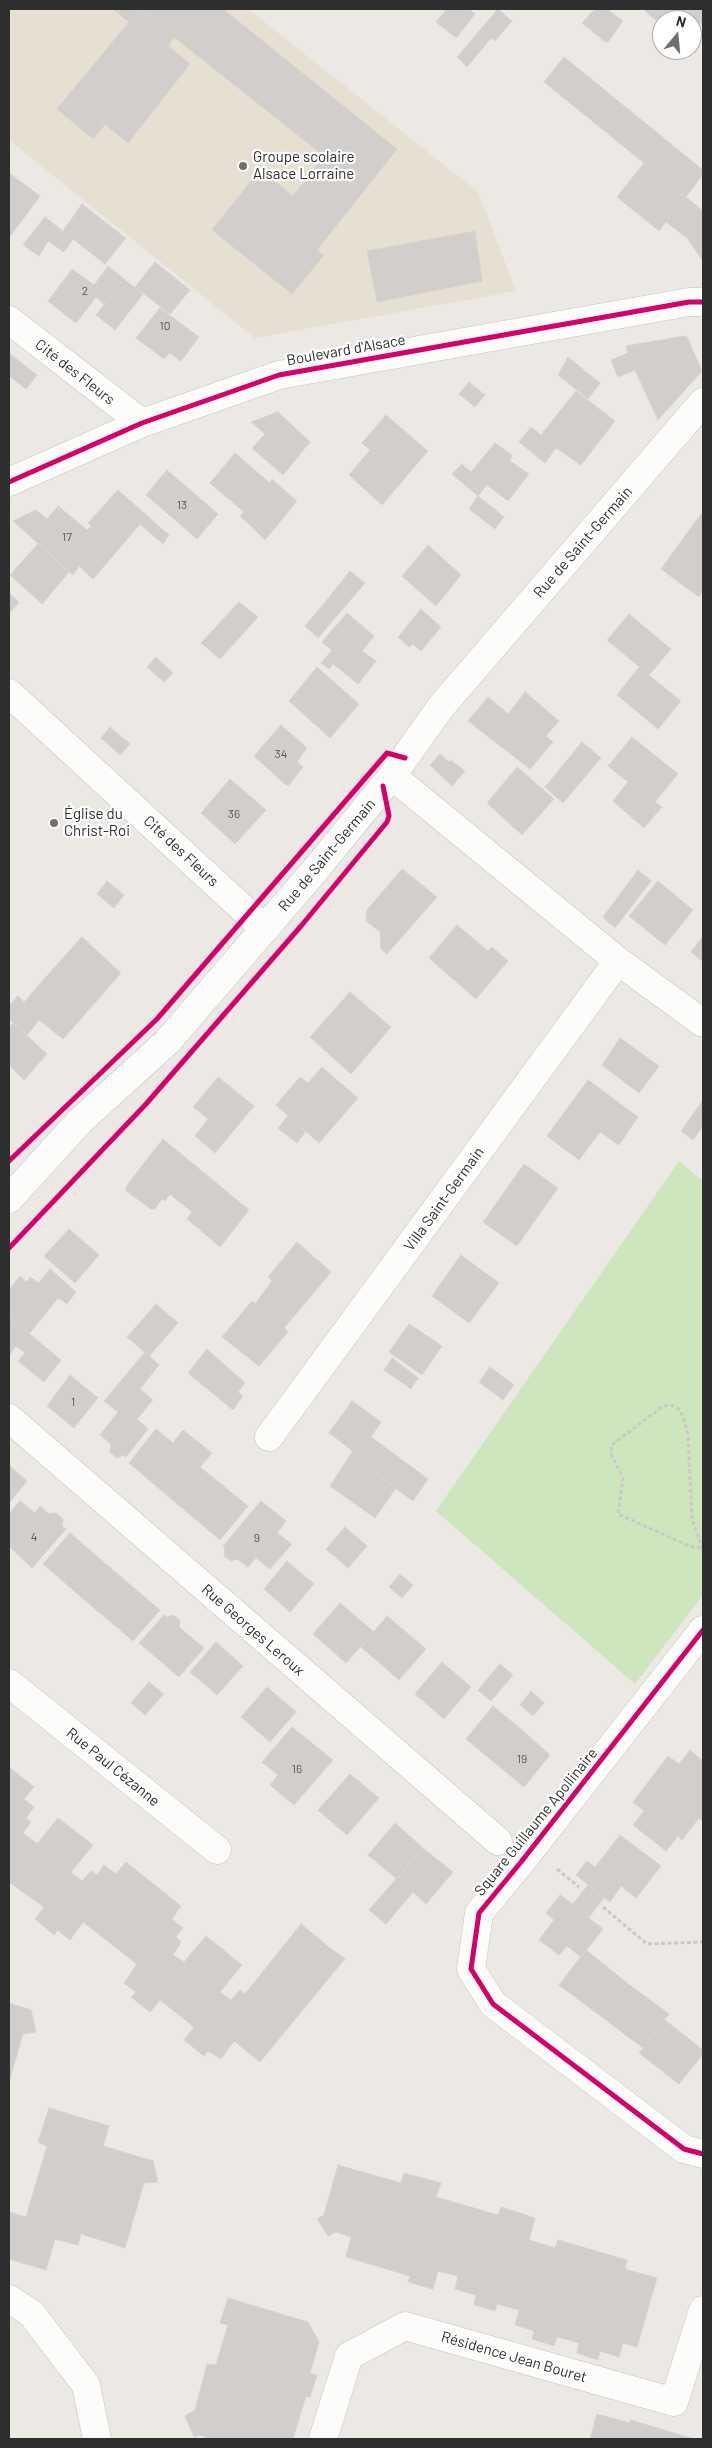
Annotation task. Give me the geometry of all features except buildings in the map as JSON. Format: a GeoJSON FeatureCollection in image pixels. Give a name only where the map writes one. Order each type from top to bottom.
{"type":"FeatureCollection","features":[{"type":"Feature","properties":{"kind":"street","name":"Boulevard d'Alsace"},"geometry":{"type":"LineString","coordinates":[[9,482],[142,423],[279,375],[689,302],[703,302]]}},
{"type":"Feature","properties":{"kind":"street","name":"Cité des Fleurs"},"geometry":{"type":"LineString","coordinates":[[9,320],[142,423]]}},
{"type":"Feature","properties":{"kind":"street","name":"Rue de Saint-Germain"},"geometry":{"type":"LineString","coordinates":[[9,1199],[80,1121],[167,1042],[265,929],[392,776],[440,708],[703,402]]}},
{"type":"Feature","properties":{"kind":"street","name":"Cité des Fleurs"},"geometry":{"type":"LineString","coordinates":[[9,693],[265,929]]}},
{"type":"Feature","properties":{"kind":"street"},"geometry":{"type":"LineString","coordinates":[[392,776],[618,961],[703,1024]]}},
{"type":"Feature","properties":{"kind":"street","name":"Villa Saint-Germain"},"geometry":{"type":"LineString","coordinates":[[269,1437],[618,961]]}},
{"type":"Feature","properties":{"kind":"street","name":"Rue Georges Leroux"},"geometry":{"type":"LineString","coordinates":[[9,1418],[498,1842]]}},
{"type":"Feature","properties":{"kind":"street","name":"Square Guillaume Apollinaire"},"geometry":{"type":"LineString","coordinates":[[703,1630],[521,1862],[478,1913],[471,1969],[493,2004],[684,2149],[703,2154]]}},
{"type":"Feature","properties":{"kind":"street","name":"Rue Paul Cézanne"},"geometry":{"type":"LineString","coordinates":[[9,1683],[217,1850]]}},
{"type":"Feature","properties":{"kind":"street"},"geometry":{"type":"LineString","coordinates":[[9,2298],[31,2313],[86,2385],[97,2439]]}},
{"type":"Feature","properties":{"kind":"street","name":"Résidence Jean Bouret"},"geometry":{"type":"LineString","coordinates":[[323,2439],[349,2356],[405,2326],[674,2402],[703,2310]]}},
{"type":"Feature","properties":{"kind":"path"},"geometry":{"type":"LineString","coordinates":[[671,1405],[680,1410],[685,1423],[688,1436],[692,1519],[702,1549],[689,1546],[618,1514],[623,1478],[612,1454],[612,1445],[664,1406],[671,1405]]}},
{"type":"Feature","properties":{"kind":"path"},"geometry":{"type":"LineString","coordinates":[[603,1907],[647,1944],[703,1942]]}},
{"type":"Feature","properties":{"kind":"shaded area","name":"Groupe scolaire Alsace Lorraine"},"geometry":{"type":"Polygon","coordinates":[[[9,9],[248,9],[478,192],[516,291],[255,338],[9,140],[9,9]]]}},
{"type":"Feature","properties":{"kind":"green space"},"geometry":{"type":"Polygon","coordinates":[[[679,1161],[703,1181],[703,1595],[635,1684],[436,1511],[679,1161]]]}},
{"type":"Feature","properties":{"kind":"cycle path"},"geometry":{"type":"LineString","coordinates":[[9,482],[142,423],[279,375],[689,302],[703,302]]}},
{"type":"Feature","properties":{"kind":"cycle path"},"geometry":{"type":"LineString","coordinates":[[9,1161],[157,1019],[387,753],[405,758]]}},
{"type":"Feature","properties":{"kind":"cycle path"},"geometry":{"type":"LineString","coordinates":[[9,1248],[146,1104],[301,926],[387,822],[389,816],[383,786]]}},
{"type":"Feature","properties":{"kind":"cycle path"},"geometry":{"type":"LineString","coordinates":[[703,1630],[479,1913],[471,1969],[493,2004],[684,2149],[703,2154]]}},
{"type":"Feature","properties":{"kind":"place","name":"Groupe scolaire Alsace Lorraine"},"geometry":{"type":"Point","coordinates":[243,166]}},
{"type":"Feature","properties":{"kind":"place","name":"Église du Christ-Roi"},"geometry":{"type":"Point","coordinates":[54,823]}}]}
